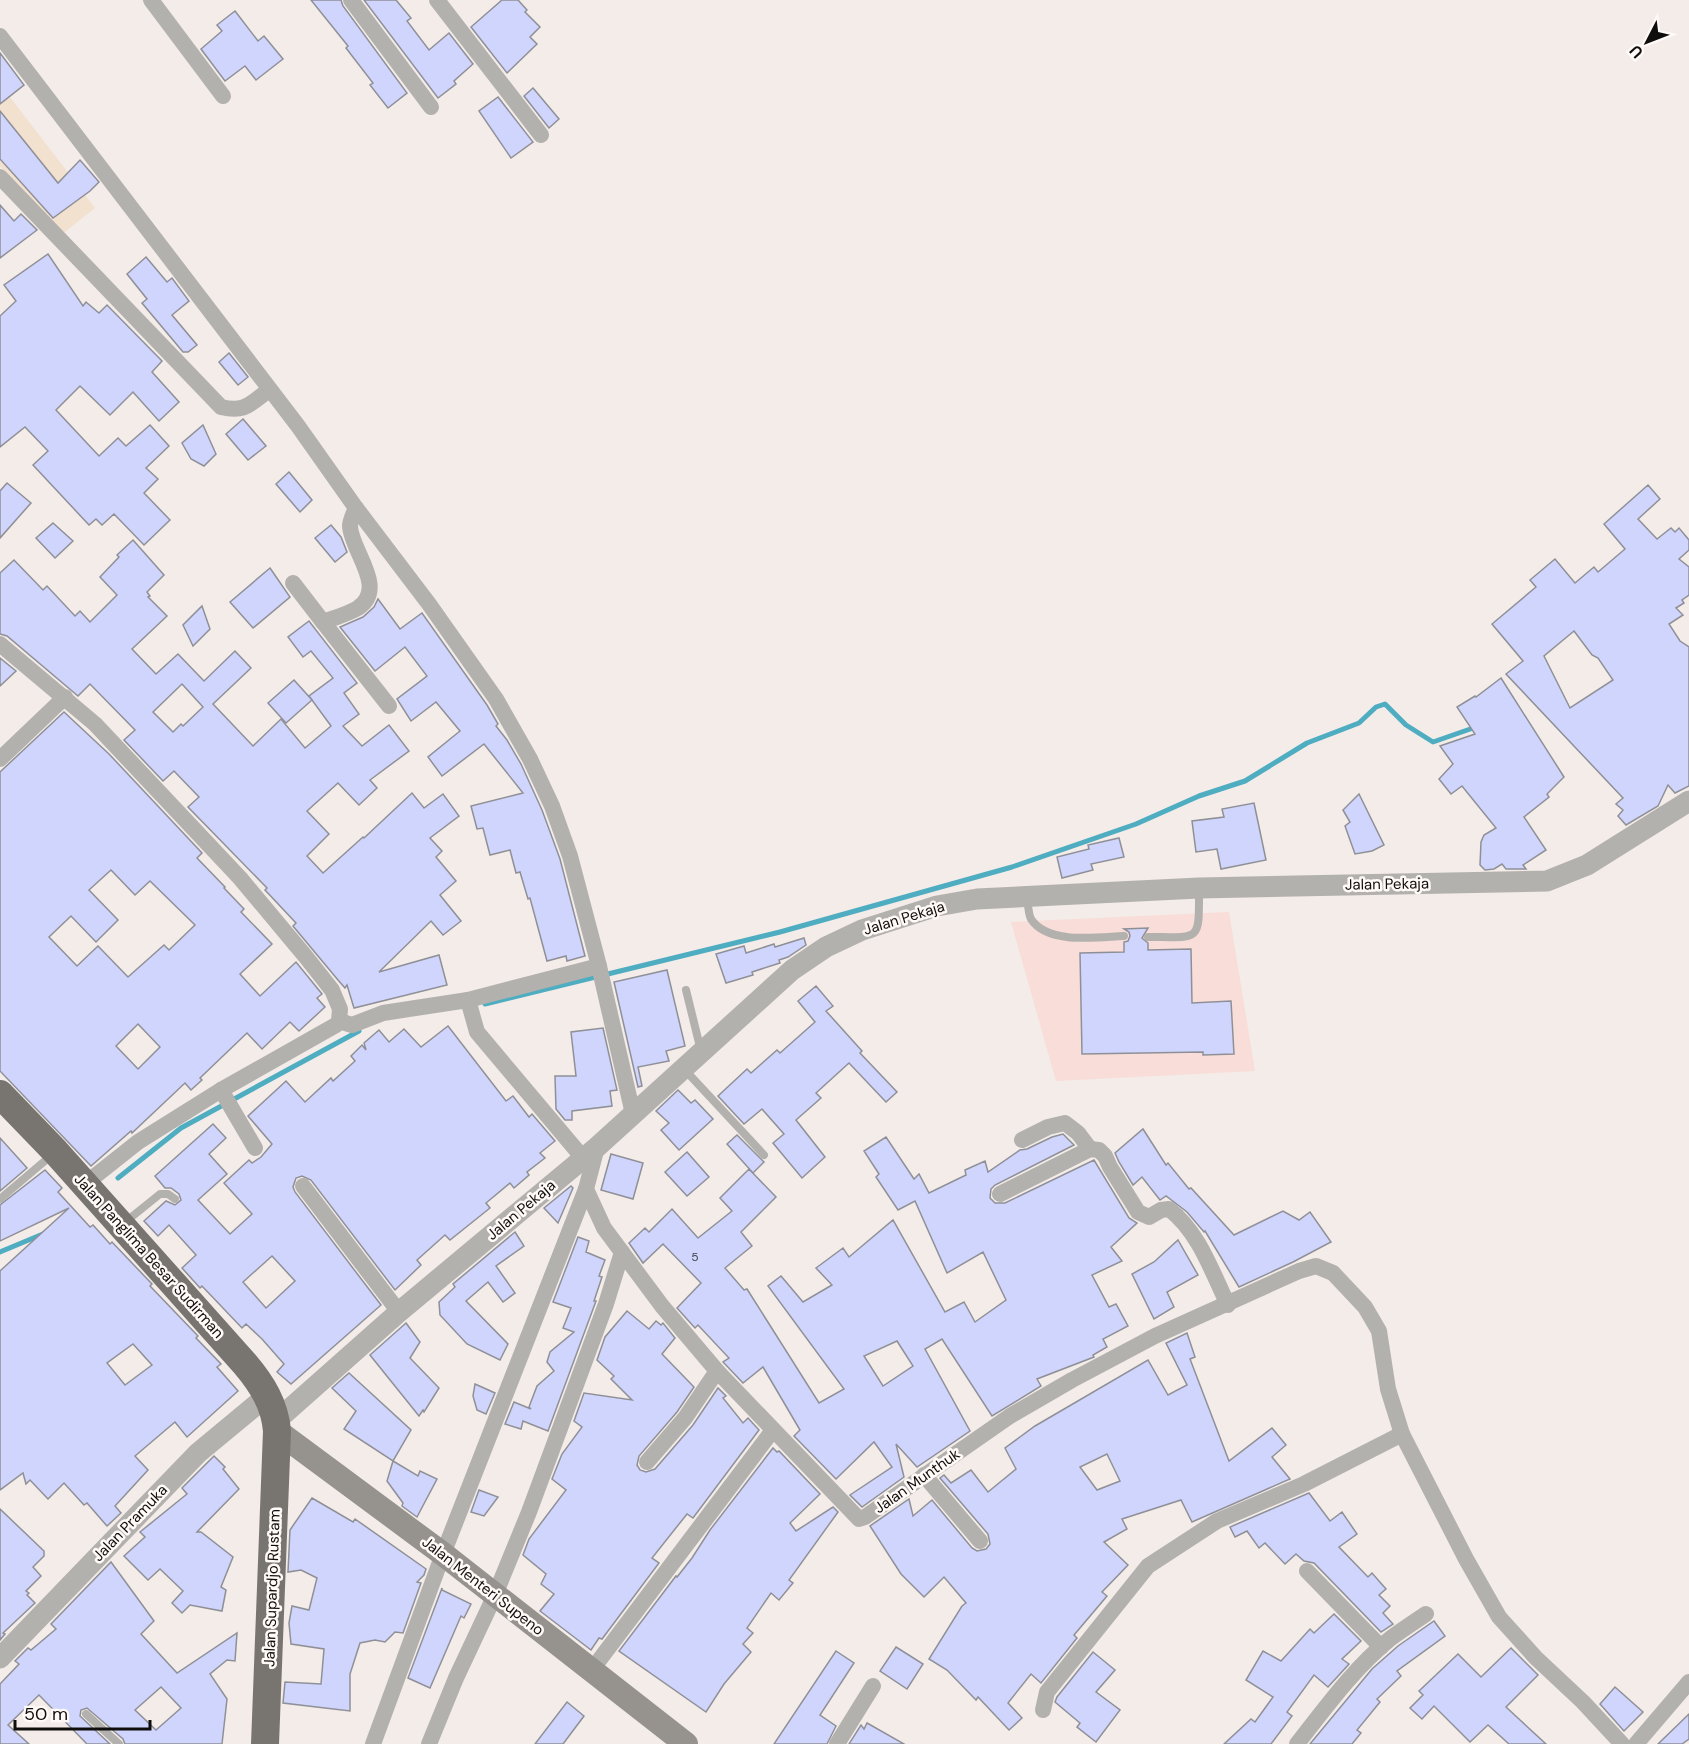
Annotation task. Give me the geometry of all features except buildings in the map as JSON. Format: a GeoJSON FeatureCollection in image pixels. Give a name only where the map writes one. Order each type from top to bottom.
{"type":"FeatureCollection","features":[{"type":"Feature","properties":{"kind":"highway","name":"Jalan Panglima Besar Sudirman"},"geometry":{"type":"LineString","coordinates":[[0,1094],[56,1151],[245,1364],[274,1416]]}},
{"type":"Feature","properties":{"kind":"highway","name":"Jalan Supardjo Rustam"},"geometry":{"type":"LineString","coordinates":[[265,1744],[275,1529],[274,1416]]}},
{"type":"Feature","properties":{"kind":"main road","name":"Jalan Menteri Supeno"},"geometry":{"type":"LineString","coordinates":[[274,1416],[443,1554],[686,1744]]}},
{"type":"Feature","properties":{"kind":"street"},"geometry":{"type":"LineString","coordinates":[[151,0],[223,96]]}},
{"type":"Feature","properties":{"kind":"street"},"geometry":{"type":"LineString","coordinates":[[351,0],[430,107]]}},
{"type":"Feature","properties":{"kind":"street"},"geometry":{"type":"LineString","coordinates":[[437,0],[541,135]]}},
{"type":"Feature","properties":{"kind":"street"},"geometry":{"type":"LineString","coordinates":[[0,36],[298,426],[496,699],[530,759],[552,806],[570,856],[599,967],[633,1114]]}},
{"type":"Feature","properties":{"kind":"street"},"geometry":{"type":"LineString","coordinates":[[0,177],[221,406],[234,410],[243,408],[269,390]]}},
{"type":"Feature","properties":{"kind":"street"},"geometry":{"type":"LineString","coordinates":[[323,622],[361,606],[369,594],[370,583],[350,528],[356,508]]}},
{"type":"Feature","properties":{"kind":"street"},"geometry":{"type":"LineString","coordinates":[[293,583],[389,706]]}},
{"type":"Feature","properties":{"kind":"street"},"geometry":{"type":"LineString","coordinates":[[0,644],[95,724],[240,878],[332,990],[340,1009],[339,1021]]}},
{"type":"Feature","properties":{"kind":"street"},"geometry":{"type":"LineString","coordinates":[[0,759],[65,697]]}},
{"type":"Feature","properties":{"kind":"street","name":"Jalan Pekaja"},"geometry":{"type":"LineString","coordinates":[[274,1416],[590,1153],[792,970],[826,947],[862,930],[937,906],[977,899],[1199,888],[1547,881],[1587,865],[1689,801]]}},
{"type":"Feature","properties":{"kind":"street"},"geometry":{"type":"LineString","coordinates":[[85,1184],[138,1142],[339,1021],[352,1025],[383,1012],[468,1000],[599,967]]}},
{"type":"Feature","properties":{"kind":"street"},"geometry":{"type":"LineString","coordinates":[[373,1744],[443,1554],[586,1189],[590,1153],[477,1032],[468,1000]]}},
{"type":"Feature","properties":{"kind":"street"},"geometry":{"type":"LineString","coordinates":[[222,1093],[255,1148]]}},
{"type":"Feature","properties":{"kind":"street"},"geometry":{"type":"LineString","coordinates":[[1022,1140],[1048,1127],[1065,1123],[1078,1133],[1090,1149]]}},
{"type":"Feature","properties":{"kind":"street"},"geometry":{"type":"LineString","coordinates":[[1000,1194],[1090,1149],[1099,1150],[1105,1156],[1138,1212],[1149,1217],[1161,1210],[1169,1209],[1177,1216],[1204,1254],[1228,1305]]}},
{"type":"Feature","properties":{"kind":"street"},"geometry":{"type":"LineString","coordinates":[[303,1186],[399,1312]]}},
{"type":"Feature","properties":{"kind":"street","name":"Jalan Munthuk"},"geometry":{"type":"LineString","coordinates":[[586,1189],[604,1228],[662,1306],[717,1371],[859,1519],[1010,1416],[1072,1380],[1155,1336],[1299,1271],[1316,1266],[1333,1273],[1365,1307],[1378,1331],[1388,1389],[1402,1434]]}},
{"type":"Feature","properties":{"kind":"street"},"geometry":{"type":"LineString","coordinates":[[429,1744],[529,1512],[606,1304],[622,1252]]}},
{"type":"Feature","properties":{"kind":"street"},"geometry":{"type":"LineString","coordinates":[[647,1461],[685,1418],[717,1371]]}},
{"type":"Feature","properties":{"kind":"street","name":"Jalan Pramuka"},"geometry":{"type":"LineString","coordinates":[[0,1658],[198,1453],[274,1416]]}},
{"type":"Feature","properties":{"kind":"street"},"geometry":{"type":"LineString","coordinates":[[591,1671],[773,1430]]}},
{"type":"Feature","properties":{"kind":"street"},"geometry":{"type":"LineString","coordinates":[[1042,1710],[1047,1692],[1148,1566],[1217,1521],[1304,1484],[1402,1434],[1466,1559],[1499,1617],[1536,1658],[1583,1702],[1622,1744]]}},
{"type":"Feature","properties":{"kind":"street"},"geometry":{"type":"LineString","coordinates":[[924,1475],[980,1541]]}},
{"type":"Feature","properties":{"kind":"street"},"geometry":{"type":"LineString","coordinates":[[1307,1571],[1382,1647]]}},
{"type":"Feature","properties":{"kind":"street"},"geometry":{"type":"LineString","coordinates":[[1297,1744],[1341,1688],[1382,1647],[1426,1614]]}},
{"type":"Feature","properties":{"kind":"street"},"geometry":{"type":"LineString","coordinates":[[837,1744],[873,1686]]}},
{"type":"Feature","properties":{"kind":"street"},"geometry":{"type":"LineString","coordinates":[[1636,1744],[1686,1693]]}},
{"type":"Feature","properties":{"kind":"lane"},"geometry":{"type":"LineString","coordinates":[[1148,937],[1189,937],[1196,932],[1199,927],[1199,888]]}},
{"type":"Feature","properties":{"kind":"lane"},"geometry":{"type":"LineString","coordinates":[[1027,896],[1030,917],[1038,927],[1050,933],[1062,937],[1124,936]]}},
{"type":"Feature","properties":{"kind":"lane"},"geometry":{"type":"LineString","coordinates":[[686,990],[701,1051]]}},
{"type":"Feature","properties":{"kind":"lane"},"geometry":{"type":"LineString","coordinates":[[684,1068],[764,1155]]}},
{"type":"Feature","properties":{"kind":"lane"},"geometry":{"type":"LineString","coordinates":[[0,1199],[56,1151]]}},
{"type":"Feature","properties":{"kind":"lane"},"geometry":{"type":"LineString","coordinates":[[122,1226],[160,1194],[168,1194],[175,1199]]}},
{"type":"Feature","properties":{"kind":"lane"},"geometry":{"type":"LineString","coordinates":[[86,1714],[119,1744]]}},
{"type":"Feature","properties":{"kind":"shaded area"},"geometry":{"type":"Polygon","coordinates":[[[0,84],[95,208],[61,235],[0,166],[0,84]]]}},
{"type":"Feature","properties":{"kind":"shaded area"},"geometry":{"type":"Polygon","coordinates":[[[1229,912],[1255,1071],[1056,1081],[1011,922],[1229,912]]]}},
{"type":"Feature","properties":{"kind":"waterway"},"geometry":{"type":"LineString","coordinates":[[485,1004],[780,932],[1012,867],[1136,824],[1199,796],[1245,781],[1307,743],[1359,723],[1376,707],[1385,704],[1406,725],[1433,742],[1476,727]]}},
{"type":"Feature","properties":{"kind":"waterway"},"geometry":{"type":"LineString","coordinates":[[118,1178],[181,1128],[359,1031]]}},
{"type":"Feature","properties":{"kind":"waterway"},"geometry":{"type":"LineString","coordinates":[[0,1252],[43,1234]]}}]}
